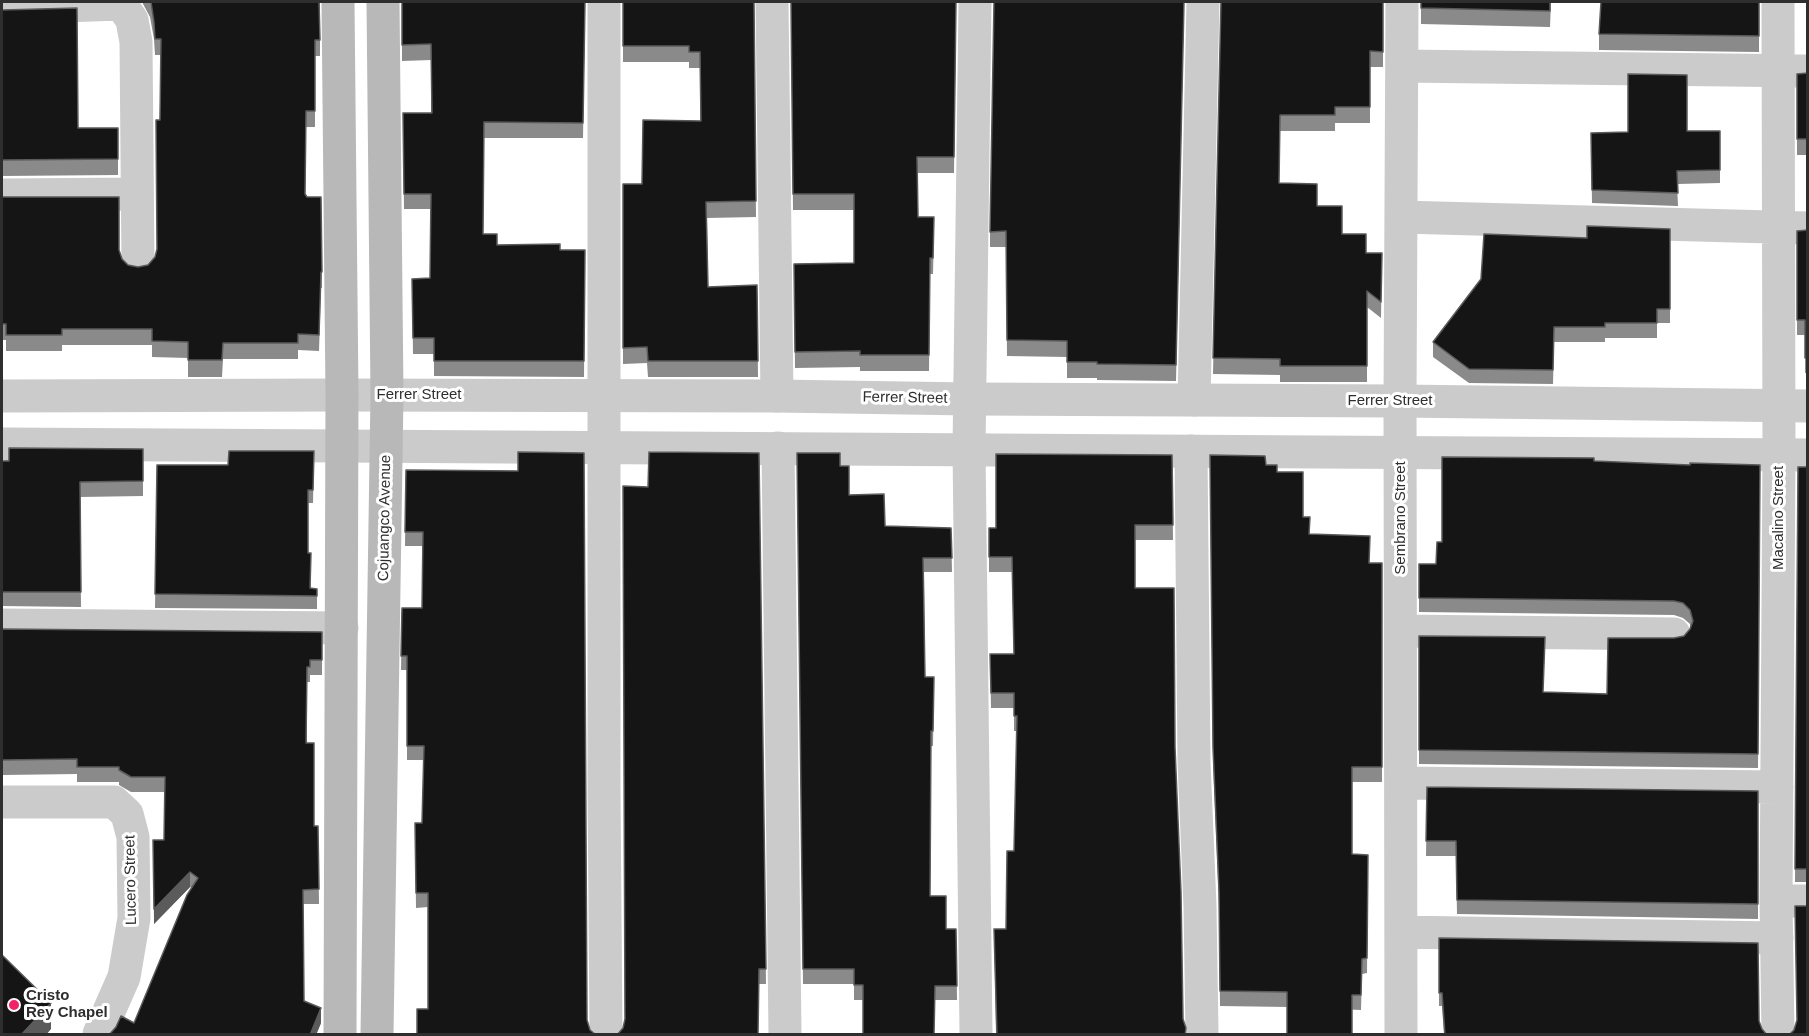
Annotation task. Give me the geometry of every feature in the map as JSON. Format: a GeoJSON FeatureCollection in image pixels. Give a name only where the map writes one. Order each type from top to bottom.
{"type":"FeatureCollection","features":[{"type":"Feature","properties":{"kind":"main road"},"geometry":{"type":"LineString","coordinates":[[338,2],[342,396],[340,1035]]}},
{"type":"Feature","properties":{"kind":"main road","name":"Cojuangco Avenue"},"geometry":{"type":"LineString","coordinates":[[377,1035],[387,395],[383,2]]}},
{"type":"Feature","properties":{"kind":"street"},"geometry":{"type":"LineString","coordinates":[[604,2],[606,1035]]}},
{"type":"Feature","properties":{"kind":"street"},"geometry":{"type":"LineString","coordinates":[[772,2],[777,396]]}},
{"type":"Feature","properties":{"kind":"street"},"geometry":{"type":"LineString","coordinates":[[975,2],[969,449],[976,1035]]}},
{"type":"Feature","properties":{"kind":"street"},"geometry":{"type":"LineString","coordinates":[[1194,400],[1203,2]]}},
{"type":"Feature","properties":{"kind":"street","name":"Sembrano Street"},"geometry":{"type":"LineString","coordinates":[[1401,1035],[1402,2]]}},
{"type":"Feature","properties":{"kind":"street","name":"Macalino Street"},"geometry":{"type":"LineString","coordinates":[[1778,2],[1793,71],[1793,455],[1777,787],[1792,901],[1777,938],[1778,1035]]}},
{"type":"Feature","properties":{"kind":"street"},"geometry":{"type":"LineString","coordinates":[[2,8],[121,3],[132,20],[136,42],[138,265]]}},
{"type":"Feature","properties":{"kind":"street"},"geometry":{"type":"LineString","coordinates":[[1402,66],[1793,71]]}},
{"type":"Feature","properties":{"kind":"street"},"geometry":{"type":"LineString","coordinates":[[2,195],[136,194]]}},
{"type":"Feature","properties":{"kind":"street"},"geometry":{"type":"LineString","coordinates":[[1401,217],[1793,228]]}},
{"type":"Feature","properties":{"kind":"street","name":"Ferrer Street"},"geometry":{"type":"LineString","coordinates":[[2,396],[777,396],[1793,406]]}},
{"type":"Feature","properties":{"kind":"street"},"geometry":{"type":"LineString","coordinates":[[2,444],[1793,455]]}},
{"type":"Feature","properties":{"kind":"street"},"geometry":{"type":"LineString","coordinates":[[778,448],[786,1035]]}},
{"type":"Feature","properties":{"kind":"street"},"geometry":{"type":"LineString","coordinates":[[1191,451],[1194,762],[1202,1035]]}},
{"type":"Feature","properties":{"kind":"street"},"geometry":{"type":"LineString","coordinates":[[2,625],[342,628]]}},
{"type":"Feature","properties":{"kind":"street"},"geometry":{"type":"LineString","coordinates":[[1401,631],[1674,634]]}},
{"type":"Feature","properties":{"kind":"street"},"geometry":{"type":"LineString","coordinates":[[1401,783],[1777,787]]}},
{"type":"Feature","properties":{"kind":"street","name":"Lucero Street"},"geometry":{"type":"LineString","coordinates":[[2,802],[114,802],[127,813],[133,837],[134,918],[124,977],[99,1035]]}},
{"type":"Feature","properties":{"kind":"street"},"geometry":{"type":"LineString","coordinates":[[1401,933],[1777,938]]}},
{"type":"Feature","properties":{"kind":"building"},"geometry":{"type":"Polygon","coordinates":[[[151,2],[319,2],[320,40],[315,40],[315,111],[306,111],[305,194],[307,197],[321,197],[322,272],[319,335],[298,334],[298,343],[223,343],[222,360],[188,360],[188,342],[152,341],[152,329],[62,329],[62,335],[6,335],[6,324],[2,324],[2,197],[119,197],[119,250],[122,259],[128,265],[138,267],[148,265],[155,257],[157,249],[156,120],[160,120],[161,39],[155,39],[151,2]]]}},
{"type":"Feature","properties":{"kind":"building"},"geometry":{"type":"Polygon","coordinates":[[[402,2],[585,2],[583,123],[484,122],[483,234],[497,234],[497,245],[560,244],[560,250],[585,250],[584,361],[434,361],[434,338],[413,338],[412,279],[430,278],[431,194],[404,194],[403,113],[432,113],[431,44],[402,45],[402,2]]]}},
{"type":"Feature","properties":{"kind":"building"},"geometry":{"type":"Polygon","coordinates":[[[623,2],[754,2],[756,201],[706,202],[708,287],[757,285],[758,361],[648,361],[647,347],[623,348],[623,184],[642,184],[643,120],[701,121],[700,52],[689,52],[689,46],[623,46],[623,2]]]}},
{"type":"Feature","properties":{"kind":"building"},"geometry":{"type":"Polygon","coordinates":[[[791,2],[956,2],[954,157],[917,157],[918,217],[934,217],[933,258],[930,258],[929,355],[860,355],[860,351],[795,352],[794,264],[854,263],[854,194],[793,194],[791,2]]]}},
{"type":"Feature","properties":{"kind":"building"},"geometry":{"type":"Polygon","coordinates":[[[994,2],[1184,2],[1176,365],[1067,362],[1067,341],[1007,340],[1006,231],[990,232],[994,2]]]}},
{"type":"Feature","properties":{"kind":"building"},"geometry":{"type":"Polygon","coordinates":[[[1221,2],[1383,2],[1383,52],[1370,51],[1370,107],[1335,107],[1335,115],[1280,115],[1279,183],[1317,184],[1317,206],[1342,206],[1342,234],[1366,234],[1366,253],[1382,253],[1381,302],[1367,291],[1367,366],[1280,366],[1280,359],[1213,358],[1221,2]]]}},
{"type":"Feature","properties":{"kind":"building"},"geometry":{"type":"Polygon","coordinates":[[[1421,2],[1550,2],[1550,11],[1421,8],[1421,2]]]}},
{"type":"Feature","properties":{"kind":"building"},"geometry":{"type":"Polygon","coordinates":[[[1601,2],[1759,2],[1759,36],[1599,34],[1601,2]]]}},
{"type":"Feature","properties":{"kind":"building"},"geometry":{"type":"Polygon","coordinates":[[[77,8],[78,128],[118,128],[118,159],[2,160],[2,10],[77,8]]]}},
{"type":"Feature","properties":{"kind":"building"},"geometry":{"type":"Polygon","coordinates":[[[1808,73],[1808,139],[1797,139],[1797,74],[1808,73]]]}},
{"type":"Feature","properties":{"kind":"building"},"geometry":{"type":"Polygon","coordinates":[[[1628,74],[1687,75],[1687,131],[1720,131],[1720,170],[1677,171],[1678,193],[1592,190],[1591,133],[1628,132],[1628,74]]]}},
{"type":"Feature","properties":{"kind":"building"},"geometry":{"type":"Polygon","coordinates":[[[1587,226],[1670,229],[1670,309],[1657,309],[1657,323],[1605,323],[1605,327],[1554,327],[1553,370],[1469,369],[1433,342],[1481,279],[1484,234],[1587,238],[1587,226]]]}},
{"type":"Feature","properties":{"kind":"building"},"geometry":{"type":"Polygon","coordinates":[[[1808,230],[1808,358],[1805,358],[1805,320],[1797,320],[1797,231],[1808,230]]]}},
{"type":"Feature","properties":{"kind":"building"},"geometry":{"type":"Polygon","coordinates":[[[9,448],[143,449],[143,481],[80,482],[81,592],[2,592],[2,461],[9,461],[9,448]]]}},
{"type":"Feature","properties":{"kind":"building"},"geometry":{"type":"Polygon","coordinates":[[[229,451],[314,451],[313,490],[308,490],[308,553],[311,553],[310,588],[317,589],[317,596],[155,594],[157,465],[228,465],[229,451]]]}},
{"type":"Feature","properties":{"kind":"building"},"geometry":{"type":"Polygon","coordinates":[[[518,452],[584,453],[587,1020],[590,1030],[596,1035],[417,1035],[417,1009],[428,1009],[428,893],[416,893],[415,823],[422,823],[424,746],[407,746],[407,656],[401,656],[402,608],[422,608],[423,532],[405,532],[406,470],[518,471],[518,452]]]}},
{"type":"Feature","properties":{"kind":"building"},"geometry":{"type":"Polygon","coordinates":[[[649,452],[759,453],[766,969],[759,969],[758,1035],[617,1035],[623,1028],[625,1019],[623,486],[648,487],[649,452]]]}},
{"type":"Feature","properties":{"kind":"building"},"geometry":{"type":"Polygon","coordinates":[[[797,453],[840,453],[840,466],[849,466],[849,495],[884,494],[885,526],[951,528],[952,558],[923,558],[925,677],[934,677],[933,731],[931,731],[930,896],[946,896],[946,929],[956,929],[957,986],[935,986],[934,1035],[863,1035],[863,985],[854,985],[854,969],[803,969],[797,453]]]}},
{"type":"Feature","properties":{"kind":"building"},"geometry":{"type":"Polygon","coordinates":[[[996,454],[1172,455],[1173,525],[1135,525],[1135,588],[1174,588],[1175,747],[1185,1035],[997,1035],[994,929],[1006,929],[1007,851],[1014,851],[1017,716],[1014,716],[1014,693],[991,693],[990,654],[1014,654],[1012,557],[989,557],[989,528],[996,528],[996,454]]]}},
{"type":"Feature","properties":{"kind":"building"},"geometry":{"type":"Polygon","coordinates":[[[1210,455],[1265,456],[1266,465],[1277,465],[1277,472],[1303,472],[1303,517],[1310,517],[1309,534],[1370,536],[1369,563],[1382,563],[1382,767],[1352,767],[1352,854],[1368,855],[1367,958],[1362,959],[1361,995],[1352,995],[1352,1035],[1287,1035],[1287,992],[1220,991],[1219,891],[1213,747],[1210,455]]]}},
{"type":"Feature","properties":{"kind":"building"},"geometry":{"type":"Polygon","coordinates":[[[1442,457],[1594,458],[1594,461],[1760,465],[1758,754],[1419,750],[1419,636],[1545,637],[1543,692],[1607,694],[1608,638],[1684,636],[1693,621],[1690,610],[1683,603],[1674,601],[1419,598],[1419,564],[1436,564],[1437,542],[1442,542],[1442,457]]]}},
{"type":"Feature","properties":{"kind":"building"},"geometry":{"type":"Polygon","coordinates":[[[1798,467],[1808,467],[1808,869],[1795,869],[1798,467]]]}},
{"type":"Feature","properties":{"kind":"building"},"geometry":{"type":"Polygon","coordinates":[[[2,629],[322,632],[322,660],[310,660],[310,667],[307,667],[306,743],[314,743],[314,826],[318,826],[319,889],[303,890],[304,1001],[321,1008],[310,1035],[109,1035],[121,1016],[134,1023],[187,895],[198,878],[190,872],[154,909],[153,840],[164,840],[165,777],[131,777],[119,770],[119,767],[77,767],[77,759],[2,760],[2,629]]]}},
{"type":"Feature","properties":{"kind":"building"},"geometry":{"type":"Polygon","coordinates":[[[1427,787],[1758,791],[1758,904],[1457,900],[1456,841],[1426,841],[1427,787]]]}},
{"type":"Feature","properties":{"kind":"building"},"geometry":{"type":"Polygon","coordinates":[[[1795,906],[1808,906],[1808,1035],[1789,1035],[1794,1030],[1797,1020],[1795,906]]]}},
{"type":"Feature","properties":{"kind":"building"},"geometry":{"type":"Polygon","coordinates":[[[1439,938],[1758,943],[1759,1021],[1767,1035],[1445,1035],[1442,993],[1439,993],[1439,938]]]}},
{"type":"Feature","properties":{"kind":"building"},"geometry":{"type":"Polygon","coordinates":[[[2,955],[51,1003],[21,1035],[2,1035],[2,955]]]}},
{"type":"Feature","properties":{"kind":"place","name":"Cristo Rey Chapel"},"geometry":{"type":"Point","coordinates":[14,1005]}}]}
